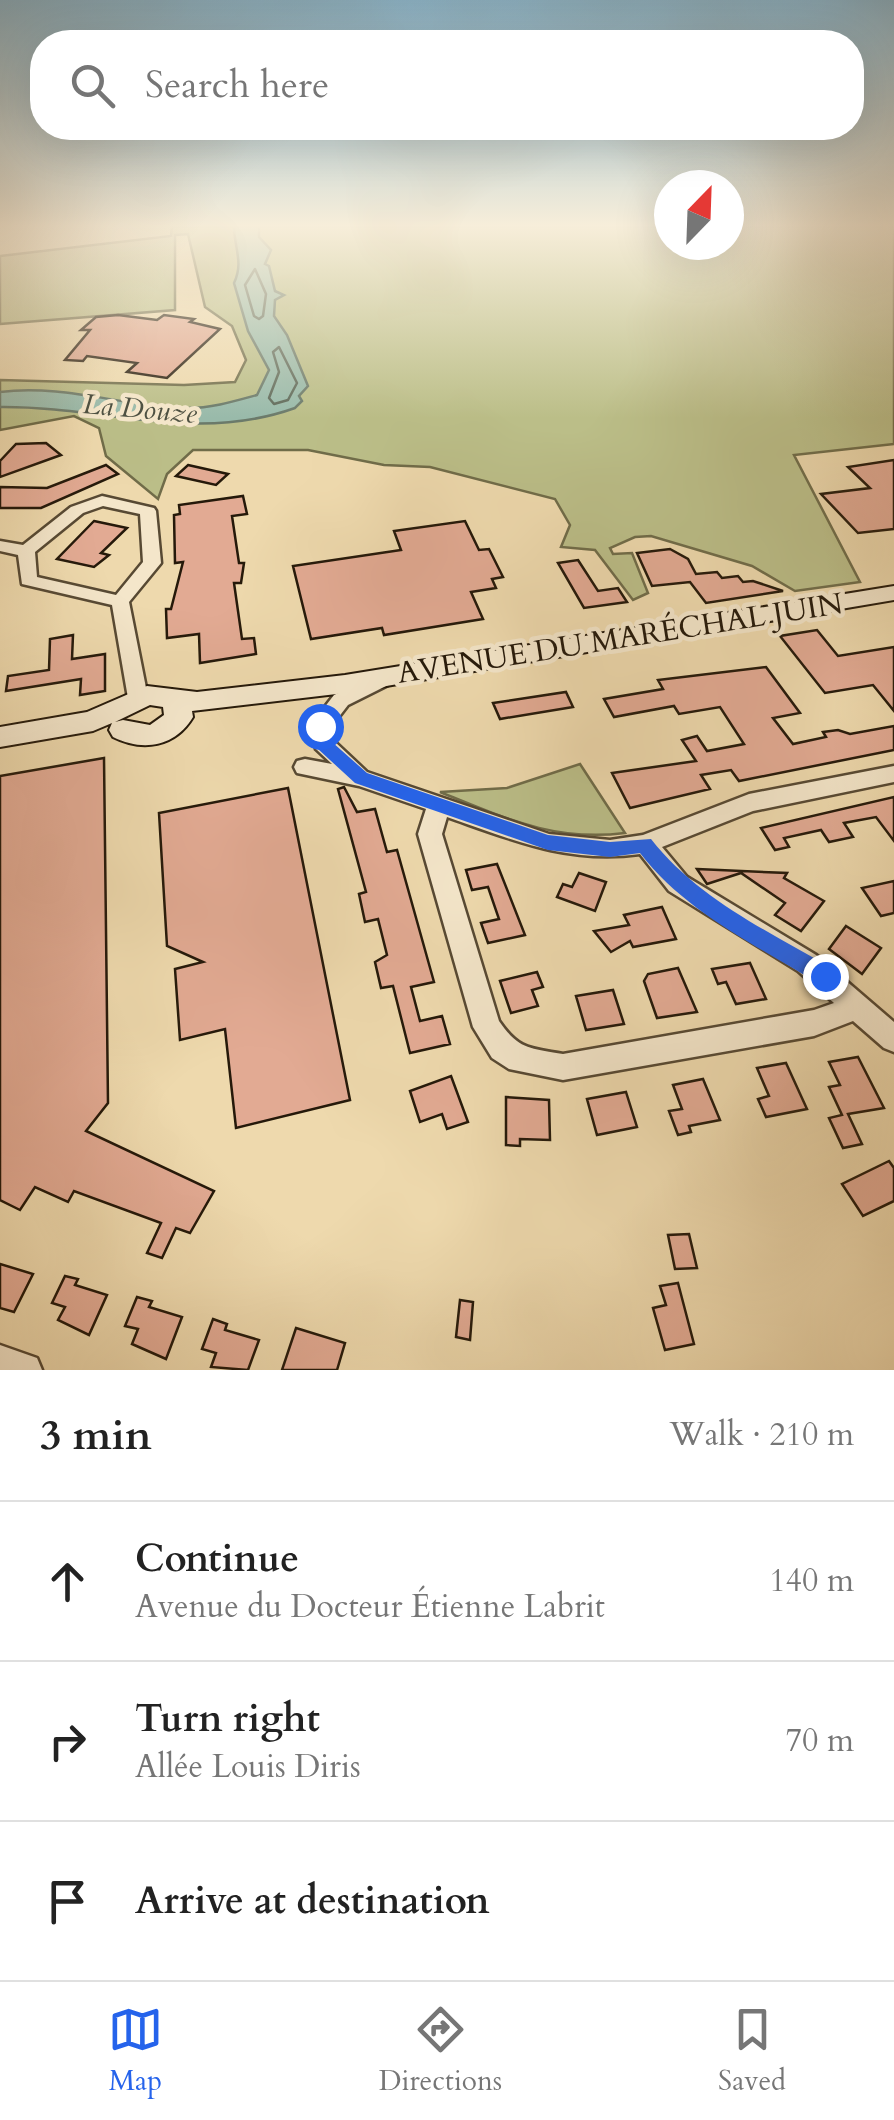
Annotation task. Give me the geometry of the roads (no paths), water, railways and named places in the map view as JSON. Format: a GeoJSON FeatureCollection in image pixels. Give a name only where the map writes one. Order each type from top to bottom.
{"type":"FeatureCollection","features":[{"type":"Feature","properties":{"kind":"main road","name":"AVENUE DU MARÉCHAL JUIN"},"geometry":{"type":"LineString","coordinates":[[128,711],[136,736],[150,736],[176,712],[894,593]]}},
{"type":"Feature","properties":{"kind":"main road"},"geometry":{"type":"LineString","coordinates":[[0,737],[76,726],[128,711],[164,695],[176,712]]}},
{"type":"Feature","properties":{"kind":"main road"},"geometry":{"type":"LineString","coordinates":[[0,747],[128,711]]}},
{"type":"Feature","properties":{"kind":"street"},"geometry":{"type":"LineString","coordinates":[[26,552],[77,510],[102,502],[148,511],[152,562],[120,601],[127,646],[128,711]]}},
{"type":"Feature","properties":{"kind":"street"},"geometry":{"type":"LineString","coordinates":[[0,546],[26,552]]}},
{"type":"Feature","properties":{"kind":"street"},"geometry":{"type":"LineString","coordinates":[[26,552],[28,580],[120,601]]}},
{"type":"Feature","properties":{"kind":"street"},"geometry":{"type":"LineString","coordinates":[[361,778],[324,744],[320,726],[341,700],[389,676]]}},
{"type":"Feature","properties":{"kind":"street"},"geometry":{"type":"LineString","coordinates":[[305,767],[361,778],[528,836],[575,848],[610,850],[645,844],[749,803],[894,774]]}},
{"type":"Feature","properties":{"kind":"street"},"geometry":{"type":"LineString","coordinates":[[439,805],[430,834],[482,1010],[494,1038],[519,1060],[562,1067],[814,1022],[858,1006]]}},
{"type":"Feature","properties":{"kind":"street"},"geometry":{"type":"LineString","coordinates":[[645,844],[665,871],[693,896],[808,963],[894,1040]]}},
{"type":"Feature","properties":{"kind":"street"},"geometry":{"type":"LineString","coordinates":[[0,1362],[25,1370]]}},
{"type":"Feature","properties":{"kind":"water","name":"La Douze"},"geometry":{"type":"Polygon","coordinates":[[[236,290],[275,290],[284,295],[275,300],[274,316],[287,335],[308,386],[295,408],[258,418],[185,423],[0,407],[0,392],[24,390],[188,408],[257,395],[269,370],[248,331],[236,290]]]}}]}
